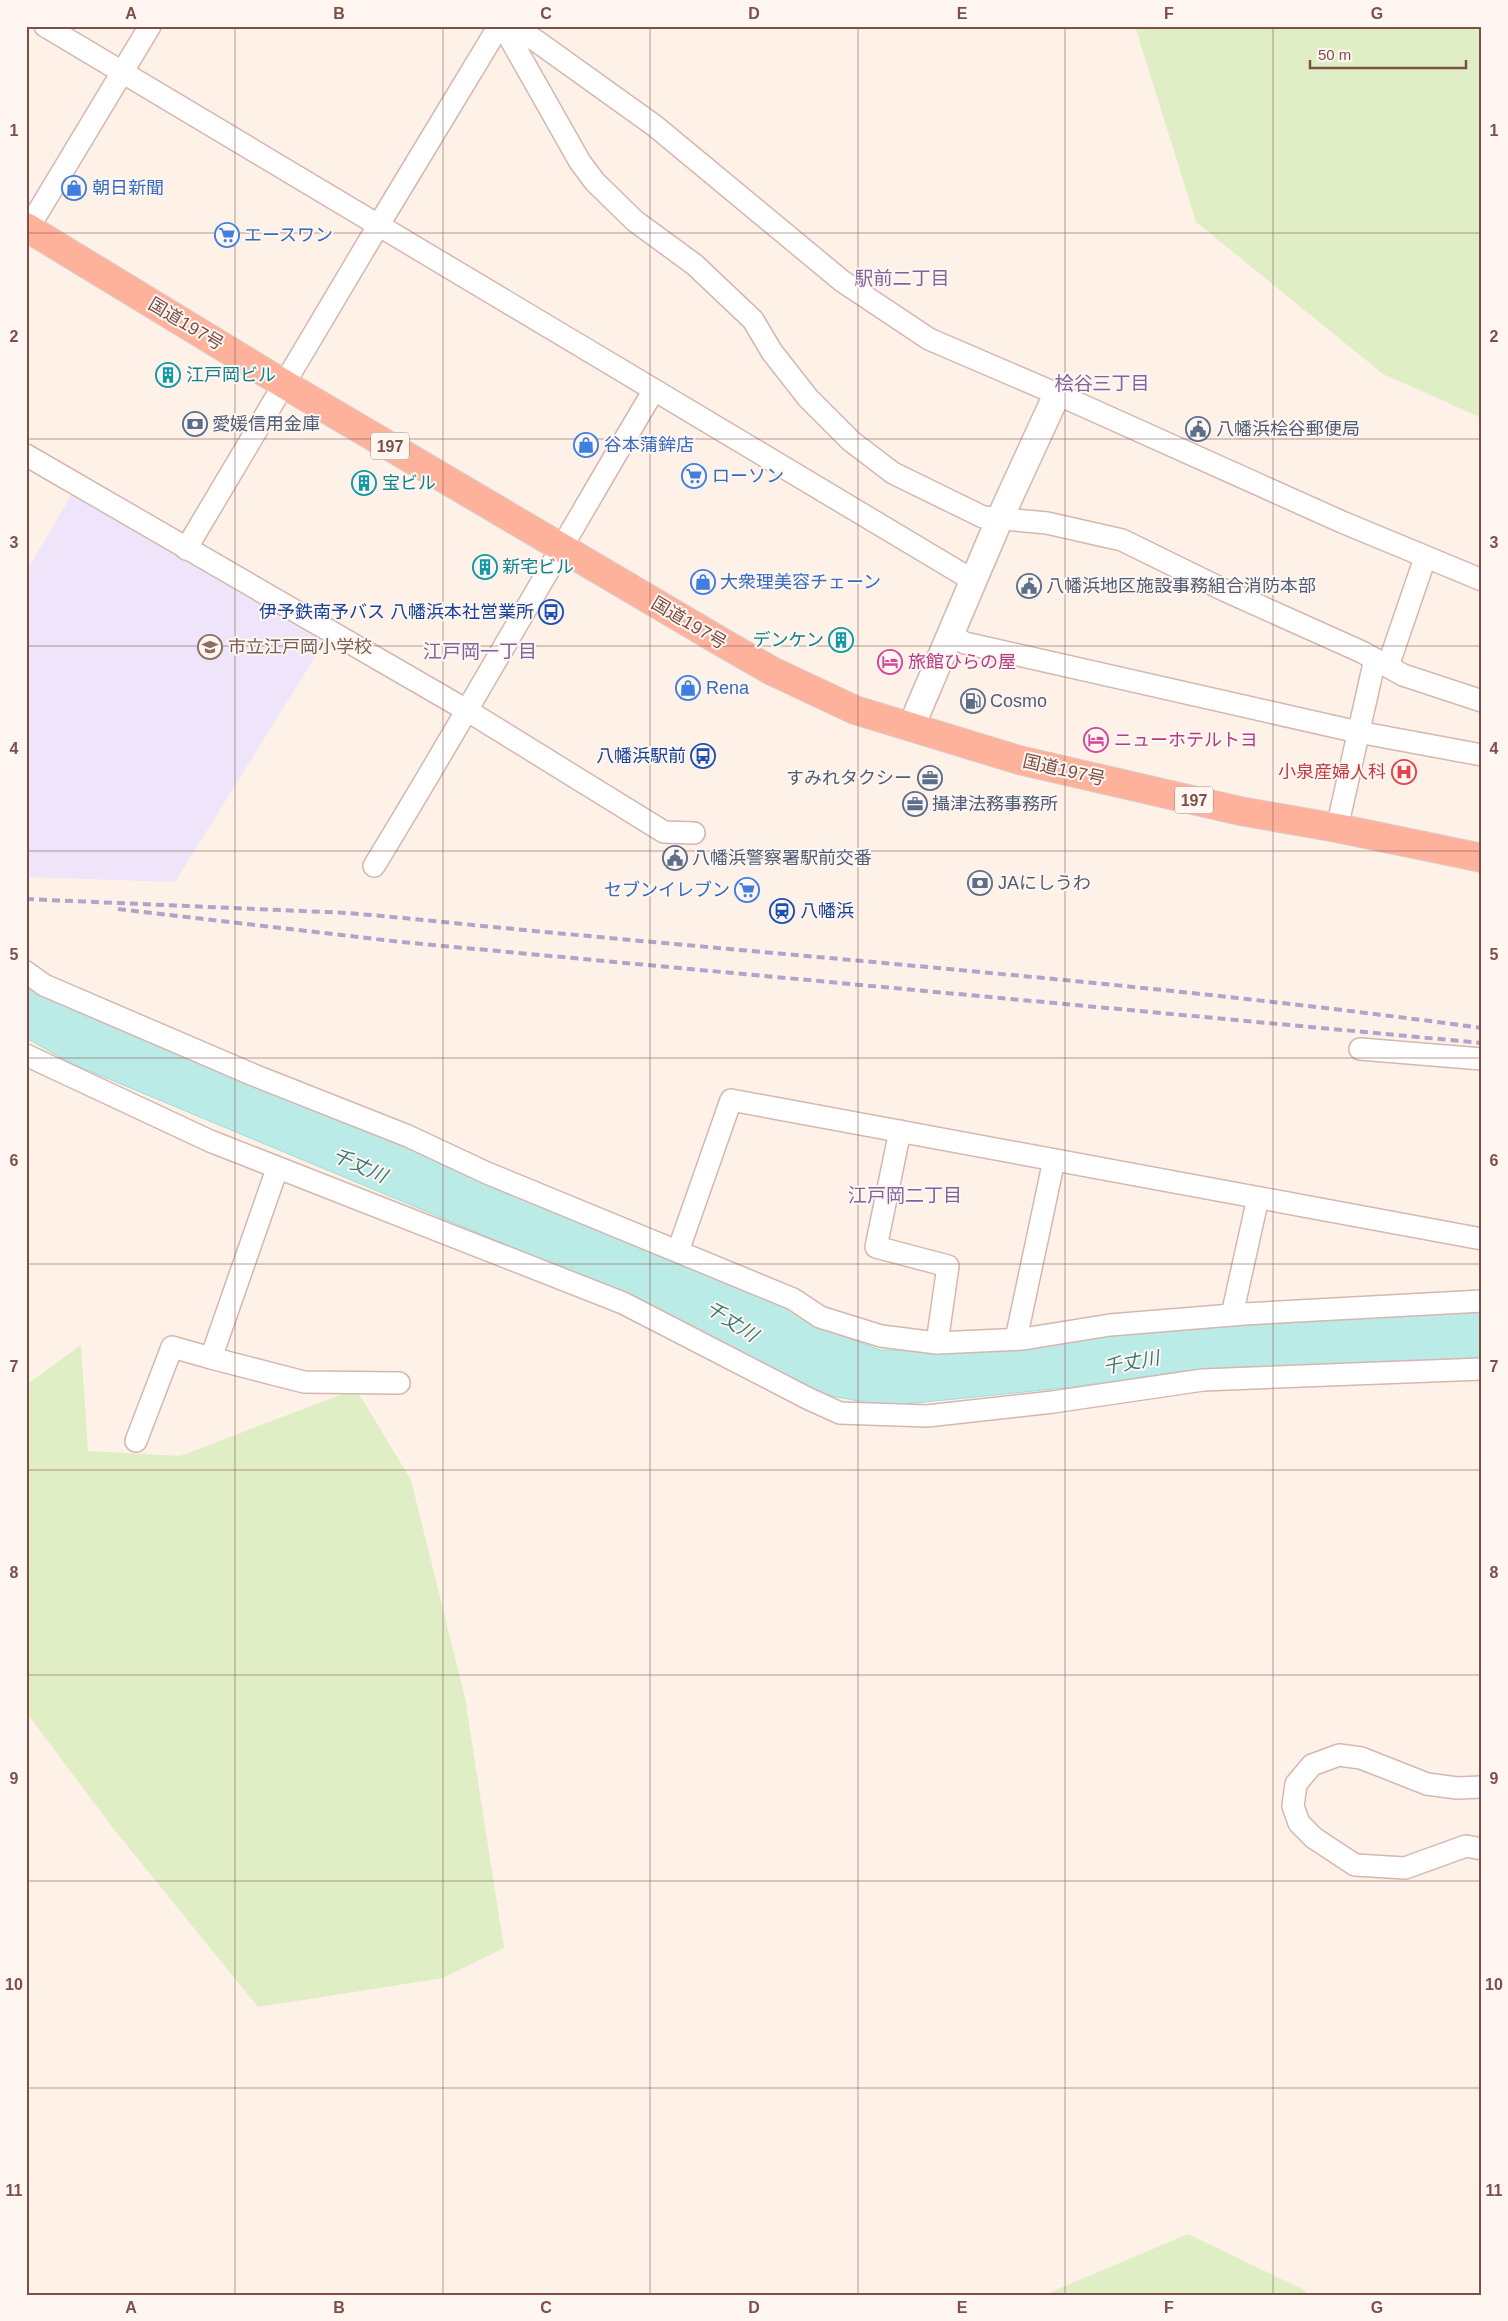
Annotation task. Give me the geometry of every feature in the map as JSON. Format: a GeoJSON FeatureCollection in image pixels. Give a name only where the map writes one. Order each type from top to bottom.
{"type":"FeatureCollection","features":[{"type":"Feature","properties":{"kind":"highway","name":"国道197号"},"geometry":{"type":"LineString","coordinates":[[27,229],[284,384],[772,671],[855,710],[1037,764],[1240,811],[1337,828],[1482,858]]}},
{"type":"Feature","properties":{"kind":"street"},"geometry":{"type":"LineString","coordinates":[[45,26],[974,581]]}},
{"type":"Feature","properties":{"kind":"street"},"geometry":{"type":"LineString","coordinates":[[27,229],[124,72],[150,26]]}},
{"type":"Feature","properties":{"kind":"street"},"geometry":{"type":"LineString","coordinates":[[186,549],[378,226],[501,26],[580,162],[595,182],[635,221],[701,270],[753,320],[772,352],[808,398],[851,441],[893,473],[983,517],[1047,523],[1122,540],[1382,662],[1403,674],[1482,701]]}},
{"type":"Feature","properties":{"kind":"street"},"geometry":{"type":"LineString","coordinates":[[507,26],[535,40],[655,126],[842,281],[930,340],[1057,394],[1425,558],[1482,580]]}},
{"type":"Feature","properties":{"kind":"street"},"geometry":{"type":"LineString","coordinates":[[374,866],[468,711],[561,547],[654,390]]}},
{"type":"Feature","properties":{"kind":"street"},"geometry":{"type":"LineString","coordinates":[[911,728],[1000,518],[1057,394]]}},
{"type":"Feature","properties":{"kind":"street"},"geometry":{"type":"LineString","coordinates":[[26,455],[468,711],[664,832],[694,834]]}},
{"type":"Feature","properties":{"kind":"street"},"geometry":{"type":"LineString","coordinates":[[1337,828],[1358,732],[1382,662],[1425,558]]}},
{"type":"Feature","properties":{"kind":"street"},"geometry":{"type":"LineString","coordinates":[[951,636],[965,643],[1358,732],[1482,755]]}},
{"type":"Feature","properties":{"kind":"street"},"geometry":{"type":"LineString","coordinates":[[26,972],[44,985],[256,1076],[408,1136],[488,1173],[793,1298],[820,1317],[881,1336],[938,1343],[1016,1339],[1110,1325],[1232,1315],[1482,1301]]}},
{"type":"Feature","properties":{"kind":"street"},"geometry":{"type":"LineString","coordinates":[[1360,1049],[1482,1059]]}},
{"type":"Feature","properties":{"kind":"street"},"geometry":{"type":"LineString","coordinates":[[26,1055],[210,1141],[277,1169],[622,1303],[840,1413],[927,1416],[1054,1402],[1203,1380],[1482,1369]]}},
{"type":"Feature","properties":{"kind":"street"},"geometry":{"type":"LineString","coordinates":[[678,1251],[731,1100],[1482,1239]]}},
{"type":"Feature","properties":{"kind":"street"},"geometry":{"type":"LineString","coordinates":[[900,1131],[876,1247],[948,1266],[938,1343]]}},
{"type":"Feature","properties":{"kind":"street"},"geometry":{"type":"LineString","coordinates":[[1016,1339],[1054,1160]]}},
{"type":"Feature","properties":{"kind":"street"},"geometry":{"type":"LineString","coordinates":[[211,1358],[277,1169]]}},
{"type":"Feature","properties":{"kind":"street"},"geometry":{"type":"LineString","coordinates":[[1232,1315],[1258,1198]]}},
{"type":"Feature","properties":{"kind":"street"},"geometry":{"type":"LineString","coordinates":[[136,1441],[172,1347],[304,1382],[399,1383]]}},
{"type":"Feature","properties":{"kind":"street"},"geometry":{"type":"LineString","coordinates":[[1482,1787],[1457,1788],[1427,1784],[1361,1758],[1339,1755],[1312,1765],[1306,1771],[1296,1784],[1293,1806],[1299,1823],[1314,1838],[1355,1864],[1405,1868],[1466,1846],[1482,1849]]}},
{"type":"Feature","properties":{"kind":"shaded area"},"geometry":{"type":"Polygon","coordinates":[[[76,487],[328,636],[175,882],[26,877],[26,572],[76,487]]]}},
{"type":"Feature","properties":{"kind":"green space"},"geometry":{"type":"Polygon","coordinates":[[[1135,26],[1482,26],[1482,418],[1383,374],[1196,222],[1135,26]]]}},
{"type":"Feature","properties":{"kind":"green space"},"geometry":{"type":"Polygon","coordinates":[[[81,1345],[88,1451],[180,1456],[356,1389],[411,1480],[465,1698],[504,1948],[443,1978],[258,2007],[116,1832],[26,1712],[26,1385],[81,1345]]]}},
{"type":"Feature","properties":{"kind":"green space"},"geometry":{"type":"Polygon","coordinates":[[[1188,2234],[1306,2291],[1308,2295],[1044,2295],[1188,2234]]]}},
{"type":"Feature","properties":{"kind":"water","name":"千丈川"},"geometry":{"type":"Polygon","coordinates":[[[26,987],[787,1307],[818,1327],[880,1350],[987,1351],[1167,1328],[1482,1311],[1482,1359],[1182,1371],[1073,1387],[885,1406],[827,1395],[634,1298],[73,1064],[26,1038],[26,987]]]}},
{"type":"Feature","properties":{"kind":"railway"},"geometry":{"type":"LineString","coordinates":[[26,899],[348,913],[1078,981],[1213,995],[1482,1028]]}},
{"type":"Feature","properties":{"kind":"railway"},"geometry":{"type":"LineString","coordinates":[[118,909],[401,942],[1482,1043]]}},
{"type":"Feature","properties":{"kind":"place","name":"朝日新聞"},"geometry":{"type":"Point","coordinates":[74,188]}},
{"type":"Feature","properties":{"kind":"place","name":"エースワン"},"geometry":{"type":"Point","coordinates":[227,235]}},
{"type":"Feature","properties":{"kind":"place","name":"江戸岡ビル"},"geometry":{"type":"Point","coordinates":[168,375]}},
{"type":"Feature","properties":{"kind":"place","name":"愛媛信用金庫"},"geometry":{"type":"Point","coordinates":[195,424]}},
{"type":"Feature","properties":{"kind":"place","name":"八幡浜桧谷郵便局"},"geometry":{"type":"Point","coordinates":[1198,429]}},
{"type":"Feature","properties":{"kind":"place","name":"谷本蒲鉾店"},"geometry":{"type":"Point","coordinates":[586,445]}},
{"type":"Feature","properties":{"kind":"place","name":"ローソン"},"geometry":{"type":"Point","coordinates":[694,476]}},
{"type":"Feature","properties":{"kind":"place","name":"宝ビル"},"geometry":{"type":"Point","coordinates":[364,483]}},
{"type":"Feature","properties":{"kind":"place","name":"新宅ビル"},"geometry":{"type":"Point","coordinates":[485,567]}},
{"type":"Feature","properties":{"kind":"place","name":"大衆理美容チェーン"},"geometry":{"type":"Point","coordinates":[703,582]}},
{"type":"Feature","properties":{"kind":"place","name":"八幡浜地区施設事務組合消防本部"},"geometry":{"type":"Point","coordinates":[1029,586]}},
{"type":"Feature","properties":{"kind":"place","name":"伊予鉄南予バス 八幡浜本社営業所"},"geometry":{"type":"Point","coordinates":[551,612]}},
{"type":"Feature","properties":{"kind":"place","name":"デンケン"},"geometry":{"type":"Point","coordinates":[841,640]}},
{"type":"Feature","properties":{"kind":"place","name":"市立江戸岡小学校"},"geometry":{"type":"Point","coordinates":[210,647]}},
{"type":"Feature","properties":{"kind":"place","name":"旅館ひらの屋"},"geometry":{"type":"Point","coordinates":[890,662]}},
{"type":"Feature","properties":{"kind":"place","name":"Rena"},"geometry":{"type":"Point","coordinates":[688,688]}},
{"type":"Feature","properties":{"kind":"place","name":"Cosmo"},"geometry":{"type":"Point","coordinates":[973,701]}},
{"type":"Feature","properties":{"kind":"place","name":"ニューホテルトヨ"},"geometry":{"type":"Point","coordinates":[1096,740]}},
{"type":"Feature","properties":{"kind":"place","name":"八幡浜駅前"},"geometry":{"type":"Point","coordinates":[703,756]}},
{"type":"Feature","properties":{"kind":"place","name":"小泉産婦人科"},"geometry":{"type":"Point","coordinates":[1404,772]}},
{"type":"Feature","properties":{"kind":"place","name":"すみれタクシー"},"geometry":{"type":"Point","coordinates":[930,778]}},
{"type":"Feature","properties":{"kind":"place","name":"攝津法務事務所"},"geometry":{"type":"Point","coordinates":[915,804]}},
{"type":"Feature","properties":{"kind":"place","name":"八幡浜警察署駅前交番"},"geometry":{"type":"Point","coordinates":[675,858]}},
{"type":"Feature","properties":{"kind":"place","name":"JAにしうわ"},"geometry":{"type":"Point","coordinates":[980,883]}},
{"type":"Feature","properties":{"kind":"place","name":"セブンイレブン"},"geometry":{"type":"Point","coordinates":[747,890]}},
{"type":"Feature","properties":{"kind":"place","name":"八幡浜"},"geometry":{"type":"Point","coordinates":[782,911]}},
{"type":"Feature","properties":{"kind":"district","name":"駅前二丁目"},"geometry":{"type":"Point","coordinates":[902,278]}},
{"type":"Feature","properties":{"kind":"district","name":"桧谷三丁目"},"geometry":{"type":"Point","coordinates":[1102,383]}},
{"type":"Feature","properties":{"kind":"district","name":"江戸岡一丁目"},"geometry":{"type":"Point","coordinates":[480,651]}},
{"type":"Feature","properties":{"kind":"district","name":"江戸岡二丁目"},"geometry":{"type":"Point","coordinates":[905,1195]}}]}
